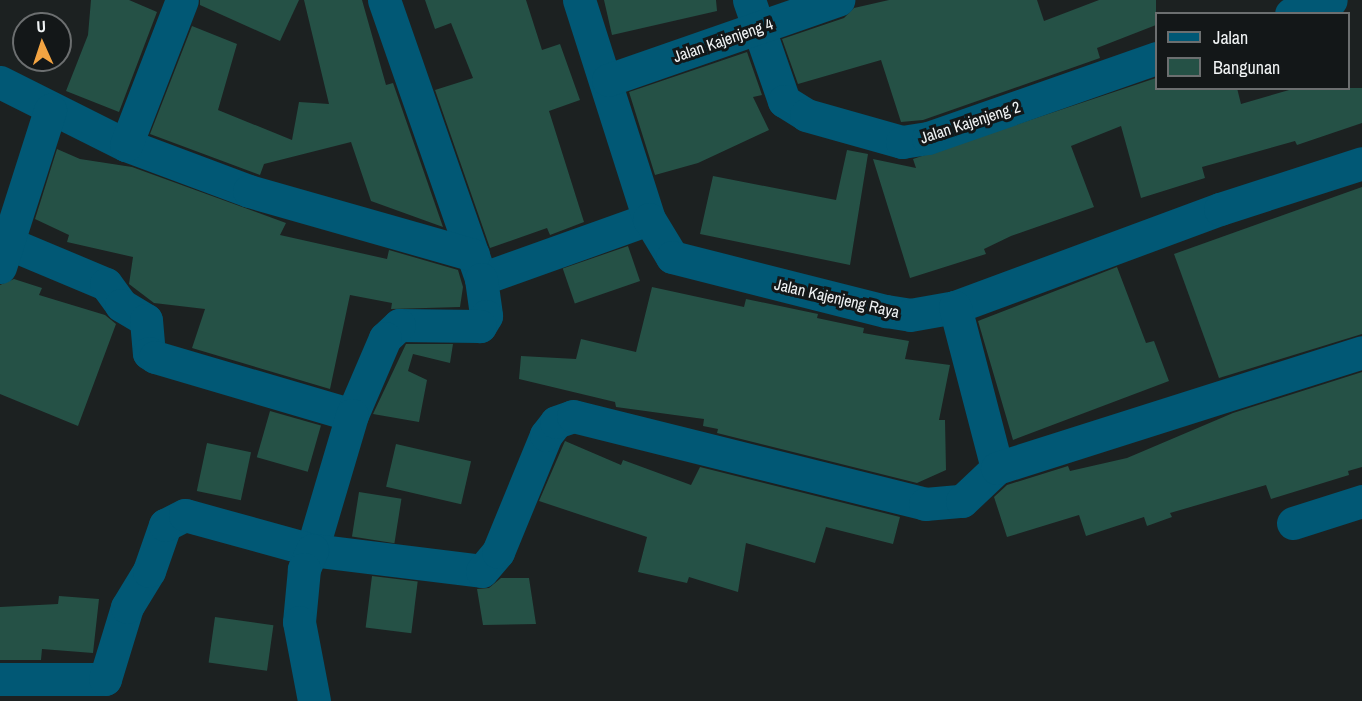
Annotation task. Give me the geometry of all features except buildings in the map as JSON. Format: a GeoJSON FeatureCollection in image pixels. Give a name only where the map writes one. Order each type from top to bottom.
{"type":"FeatureCollection","features":[{"type":"Feature","properties":{"kind":"street"},"geometry":{"type":"LineString","coordinates":[[126,145],[182,0]]}},
{"type":"Feature","properties":{"kind":"street"},"geometry":{"type":"LineString","coordinates":[[314,701],[299,622],[304,569],[312,550],[352,415],[392,329],[470,329],[484,322],[477,267],[384,0]]}},
{"type":"Feature","properties":{"kind":"street","name":"Jalan Kajenjeng Raya"},"geometry":{"type":"LineString","coordinates":[[579,0],[608,80],[650,219],[664,249],[691,264],[886,311],[910,315],[955,307],[1220,209],[1362,163]]}},
{"type":"Feature","properties":{"kind":"street","name":"Jalan Kajenjeng 4"},"geometry":{"type":"LineString","coordinates":[[608,80],[753,14],[838,0]]}},
{"type":"Feature","properties":{"kind":"street"},"geometry":{"type":"LineString","coordinates":[[1297,12],[1331,0]]}},
{"type":"Feature","properties":{"kind":"street","name":"Jalan Kajenjeng 2"},"geometry":{"type":"LineString","coordinates":[[753,14],[778,88],[795,109],[869,136],[902,142],[928,138],[1155,58]]}},
{"type":"Feature","properties":{"kind":"street"},"geometry":{"type":"LineString","coordinates":[[0,82],[50,110],[126,145],[249,191],[477,267],[650,219]]}},
{"type":"Feature","properties":{"kind":"street"},"geometry":{"type":"LineString","coordinates":[[50,110],[4,255],[106,284],[121,305],[146,320],[151,328],[148,347],[155,357],[352,415]]}},
{"type":"Feature","properties":{"kind":"street"},"geometry":{"type":"LineString","coordinates":[[955,307],[997,468]]}},
{"type":"Feature","properties":{"kind":"street"},"geometry":{"type":"LineString","coordinates":[[0,679],[105,679],[127,607],[170,519],[185,515],[312,550],[482,571],[498,552],[546,435],[556,422],[573,416],[925,504],[962,501],[997,468],[1362,352]]}},
{"type":"Feature","properties":{"kind":"street"},"geometry":{"type":"LineString","coordinates":[[1293,523],[1362,501]]}}]}
